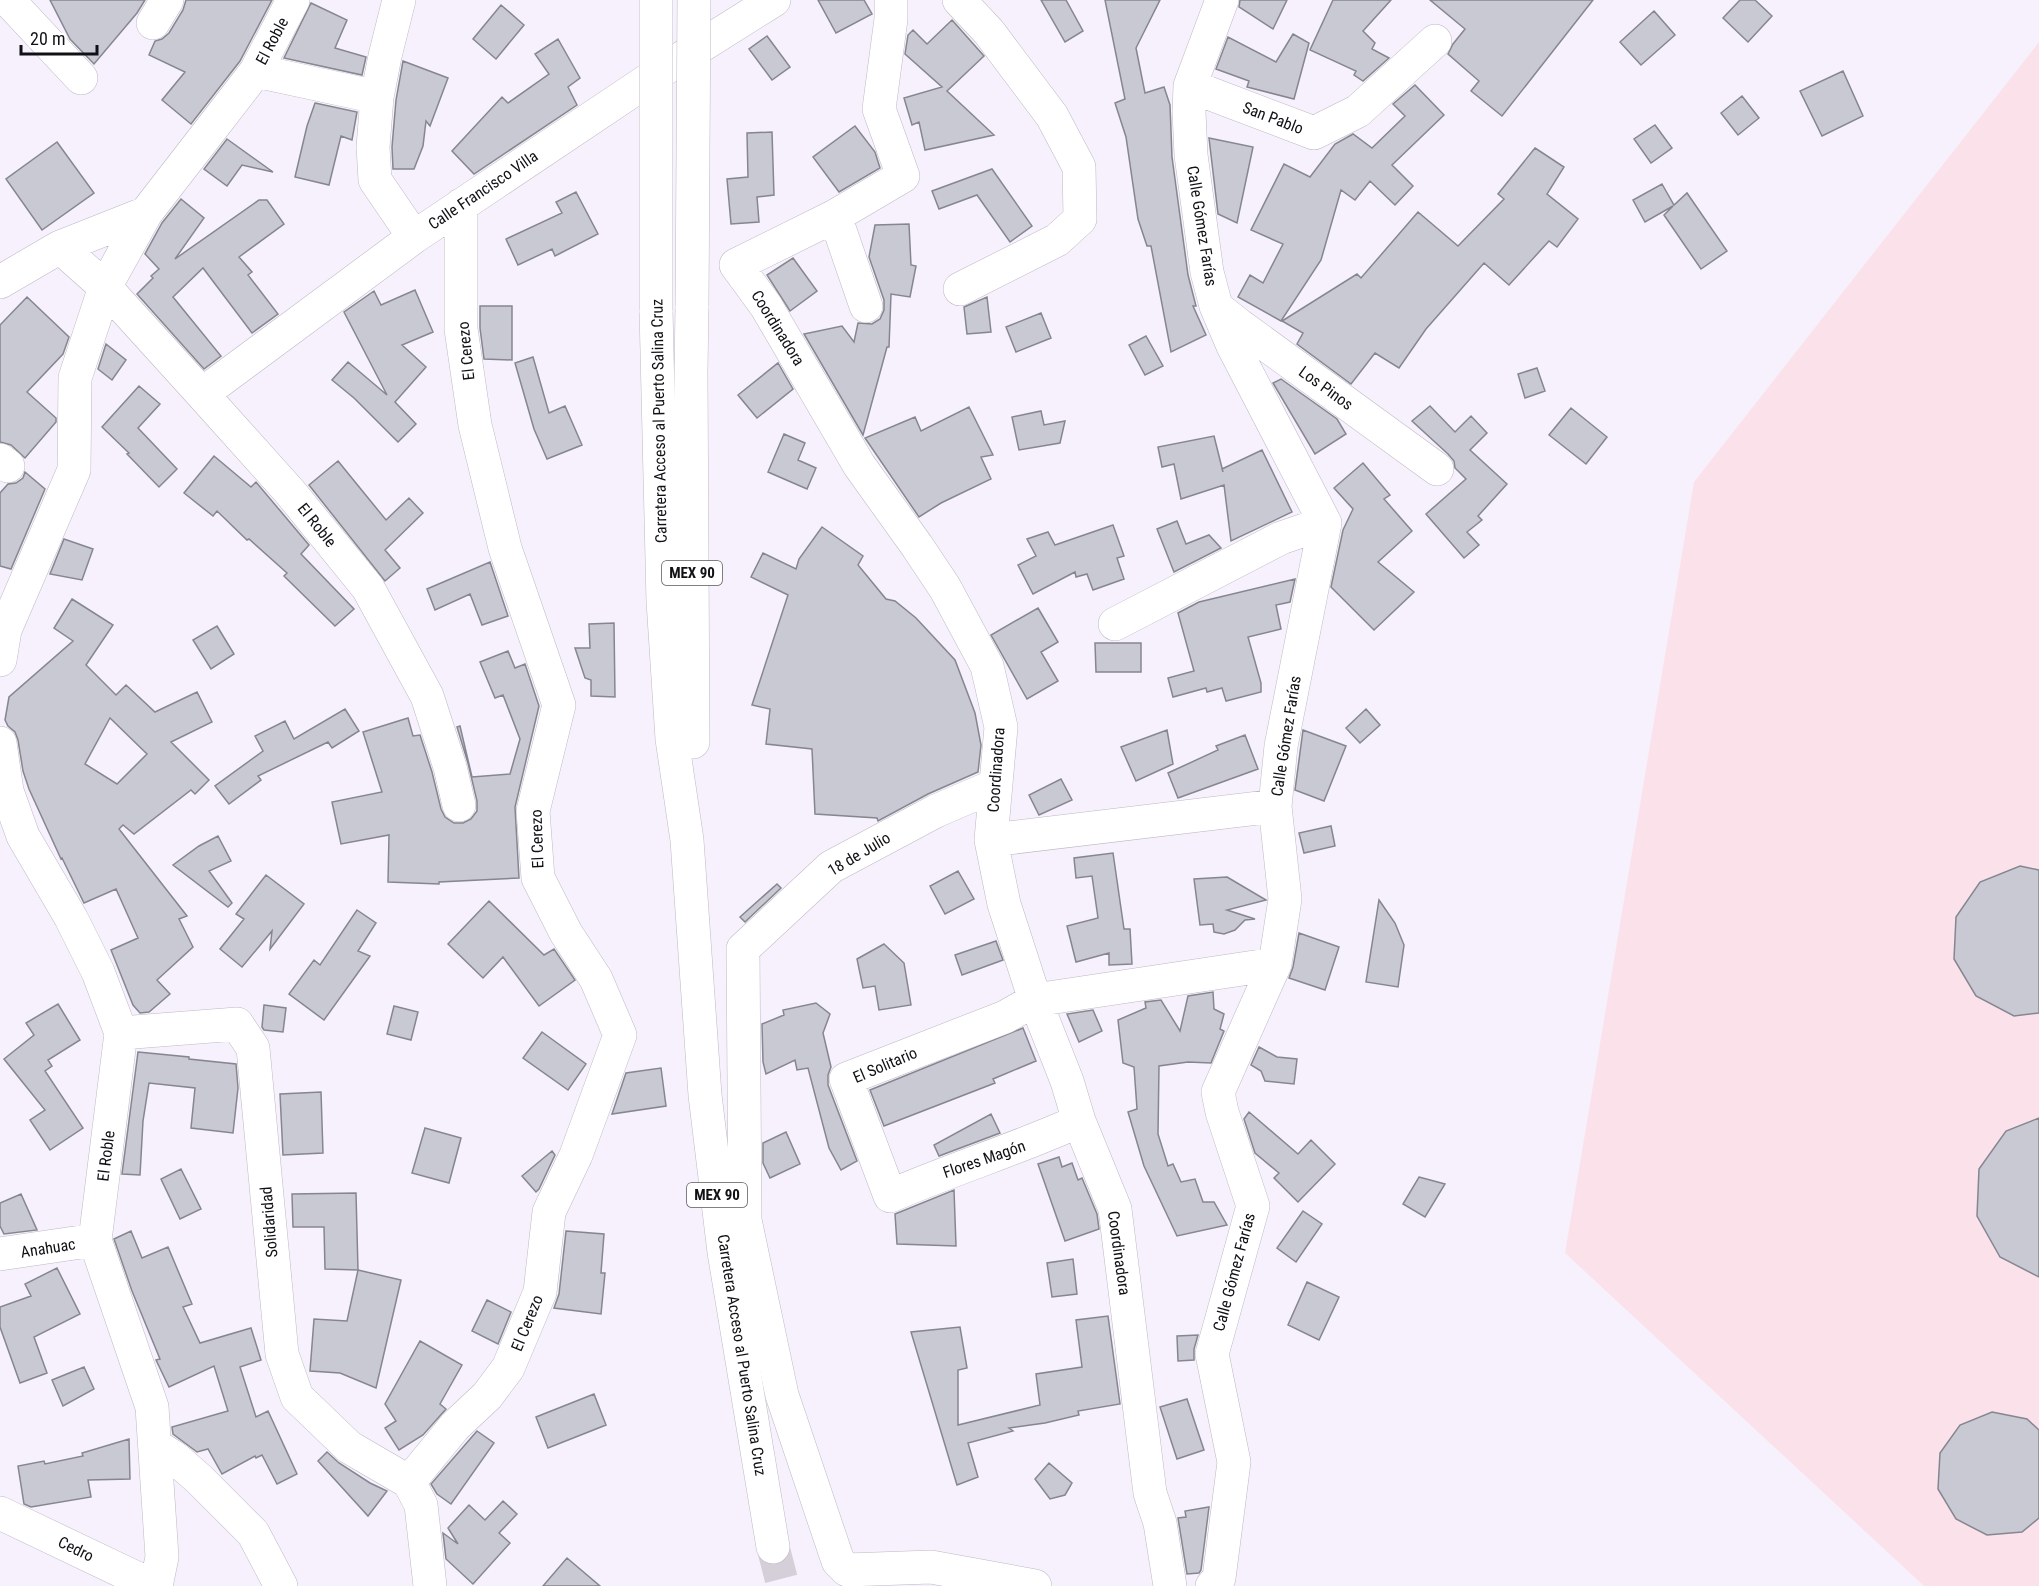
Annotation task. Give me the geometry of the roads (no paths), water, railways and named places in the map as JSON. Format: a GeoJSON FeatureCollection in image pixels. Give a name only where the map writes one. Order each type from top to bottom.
{"type":"FeatureCollection","features":[{"type":"Feature","properties":{"kind":"street"},"geometry":{"type":"LineString","coordinates":[[8,0],[81,78]]}},
{"type":"Feature","properties":{"kind":"street","name":"El Roble"},"geometry":{"type":"LineString","coordinates":[[0,660],[5,630],[74,470],[75,378],[105,287],[146,213],[256,71],[293,0]]}},
{"type":"Feature","properties":{"kind":"street"},"geometry":{"type":"LineString","coordinates":[[399,0],[384,56],[377,96],[373,147],[375,180],[414,237]]}},
{"type":"Feature","properties":{"kind":"street","name":"Carretera Acceso al Puerto Salina Cruz"},"geometry":{"type":"LineString","coordinates":[[656,0],[656,310],[663,601],[672,739],[687,840],[705,1095],[724,1252],[773,1547]]}},
{"type":"Feature","properties":{"kind":"street","name":"Carretera Acceso al Puerto Salina Cruz"},"geometry":{"type":"LineString","coordinates":[[687,840],[693,743],[690,371],[694,0]]}},
{"type":"Feature","properties":{"kind":"street","name":"Calle Francisco Villa"},"geometry":{"type":"LineString","coordinates":[[202,394],[414,237],[669,66],[774,0]]}},
{"type":"Feature","properties":{"kind":"street","name":"Coordinadora"},"geometry":{"type":"LineString","coordinates":[[891,0],[891,19],[879,110],[903,176],[835,216],[736,265],[766,306],[859,465],[945,588],[987,666],[1001,727],[991,840],[1004,904],[1035,1000],[1067,1081],[1079,1121],[1115,1209],[1150,1493],[1160,1523],[1170,1586]]}},
{"type":"Feature","properties":{"kind":"street"},"geometry":{"type":"LineString","coordinates":[[959,0],[989,32],[1052,116],[1079,166],[1080,219],[1057,240],[960,289]]}},
{"type":"Feature","properties":{"kind":"street","name":"Calle Gómez Farías"},"geometry":{"type":"LineString","coordinates":[[1212,1586],[1220,1578],[1234,1462],[1212,1354],[1253,1206],[1222,1112],[1218,1092],[1275,964],[1285,899],[1275,806],[1281,746],[1324,523],[1233,346],[1216,306],[1206,273],[1191,155],[1190,86],[1222,0]]}},
{"type":"Feature","properties":{"kind":"street","name":"San Pablo"},"geometry":{"type":"LineString","coordinates":[[1190,86],[1314,133],[1358,111],[1435,41]]}},
{"type":"Feature","properties":{"kind":"street"},"geometry":{"type":"LineString","coordinates":[[256,71],[377,96]]}},
{"type":"Feature","properties":{"kind":"street","name":"El Cerezo"},"geometry":{"type":"LineString","coordinates":[[409,1482],[455,1426],[487,1396],[508,1368],[540,1293],[549,1212],[576,1155],[620,1035],[596,979],[566,933],[538,878],[533,811],[559,705],[505,548],[475,426],[461,329],[461,205]]}},
{"type":"Feature","properties":{"kind":"street"},"geometry":{"type":"LineString","coordinates":[[0,282],[60,247],[146,213]]}},
{"type":"Feature","properties":{"kind":"street"},"geometry":{"type":"LineString","coordinates":[[835,216],[866,306]]}},
{"type":"Feature","properties":{"kind":"street","name":"El Roble"},"geometry":{"type":"LineString","coordinates":[[60,247],[105,287],[202,394],[290,492],[368,588],[426,696],[450,767],[459,805]]}},
{"type":"Feature","properties":{"kind":"street","name":"Los Pinos"},"geometry":{"type":"LineString","coordinates":[[1216,306],[1437,469]]}},
{"type":"Feature","properties":{"kind":"street"},"geometry":{"type":"LineString","coordinates":[[1114,624],[1281,538],[1324,523]]}},
{"type":"Feature","properties":{"kind":"street","name":"El Roble"},"geometry":{"type":"LineString","coordinates":[[0,743],[12,841],[72,918],[98,972],[121,1033],[95,1240],[152,1407],[162,1557],[154,1586]]}},
{"type":"Feature","properties":{"kind":"street","name":"18 de Julio"},"geometry":{"type":"LineString","coordinates":[[994,786],[936,811],[831,867],[742,949],[745,1220],[782,1395],[838,1561],[847,1570],[931,1567],[1035,1586]]}},
{"type":"Feature","properties":{"kind":"street"},"geometry":{"type":"LineString","coordinates":[[991,840],[1275,806]]}},
{"type":"Feature","properties":{"kind":"street"},"geometry":{"type":"LineString","coordinates":[[1035,1000],[1275,964]]}},
{"type":"Feature","properties":{"kind":"street","name":"El Solitario"},"geometry":{"type":"LineString","coordinates":[[890,1196],[846,1079],[1005,1017],[1035,1000]]}},
{"type":"Feature","properties":{"kind":"street","name":"Solidaridad"},"geometry":{"type":"LineString","coordinates":[[121,1033],[237,1024],[253,1048],[282,1354],[297,1397],[349,1447],[409,1482]]}},
{"type":"Feature","properties":{"kind":"street","name":"Flores Magón"},"geometry":{"type":"LineString","coordinates":[[890,1196],[944,1172],[1024,1145],[1079,1121]]}},
{"type":"Feature","properties":{"kind":"street","name":"Anahuac"},"geometry":{"type":"LineString","coordinates":[[0,1254],[95,1240]]}},
{"type":"Feature","properties":{"kind":"street"},"geometry":{"type":"LineString","coordinates":[[155,1445],[175,1458],[199,1479],[253,1533],[281,1586]]}},
{"type":"Feature","properties":{"kind":"street"},"geometry":{"type":"LineString","coordinates":[[409,1482],[421,1505],[430,1586]]}},
{"type":"Feature","properties":{"kind":"street","name":"Cedro"},"geometry":{"type":"LineString","coordinates":[[0,1513],[154,1586]]}},
{"type":"Feature","properties":{"kind":"tunnel"},"geometry":{"type":"LineString","coordinates":[[773,1547],[783,1586]]}}]}
